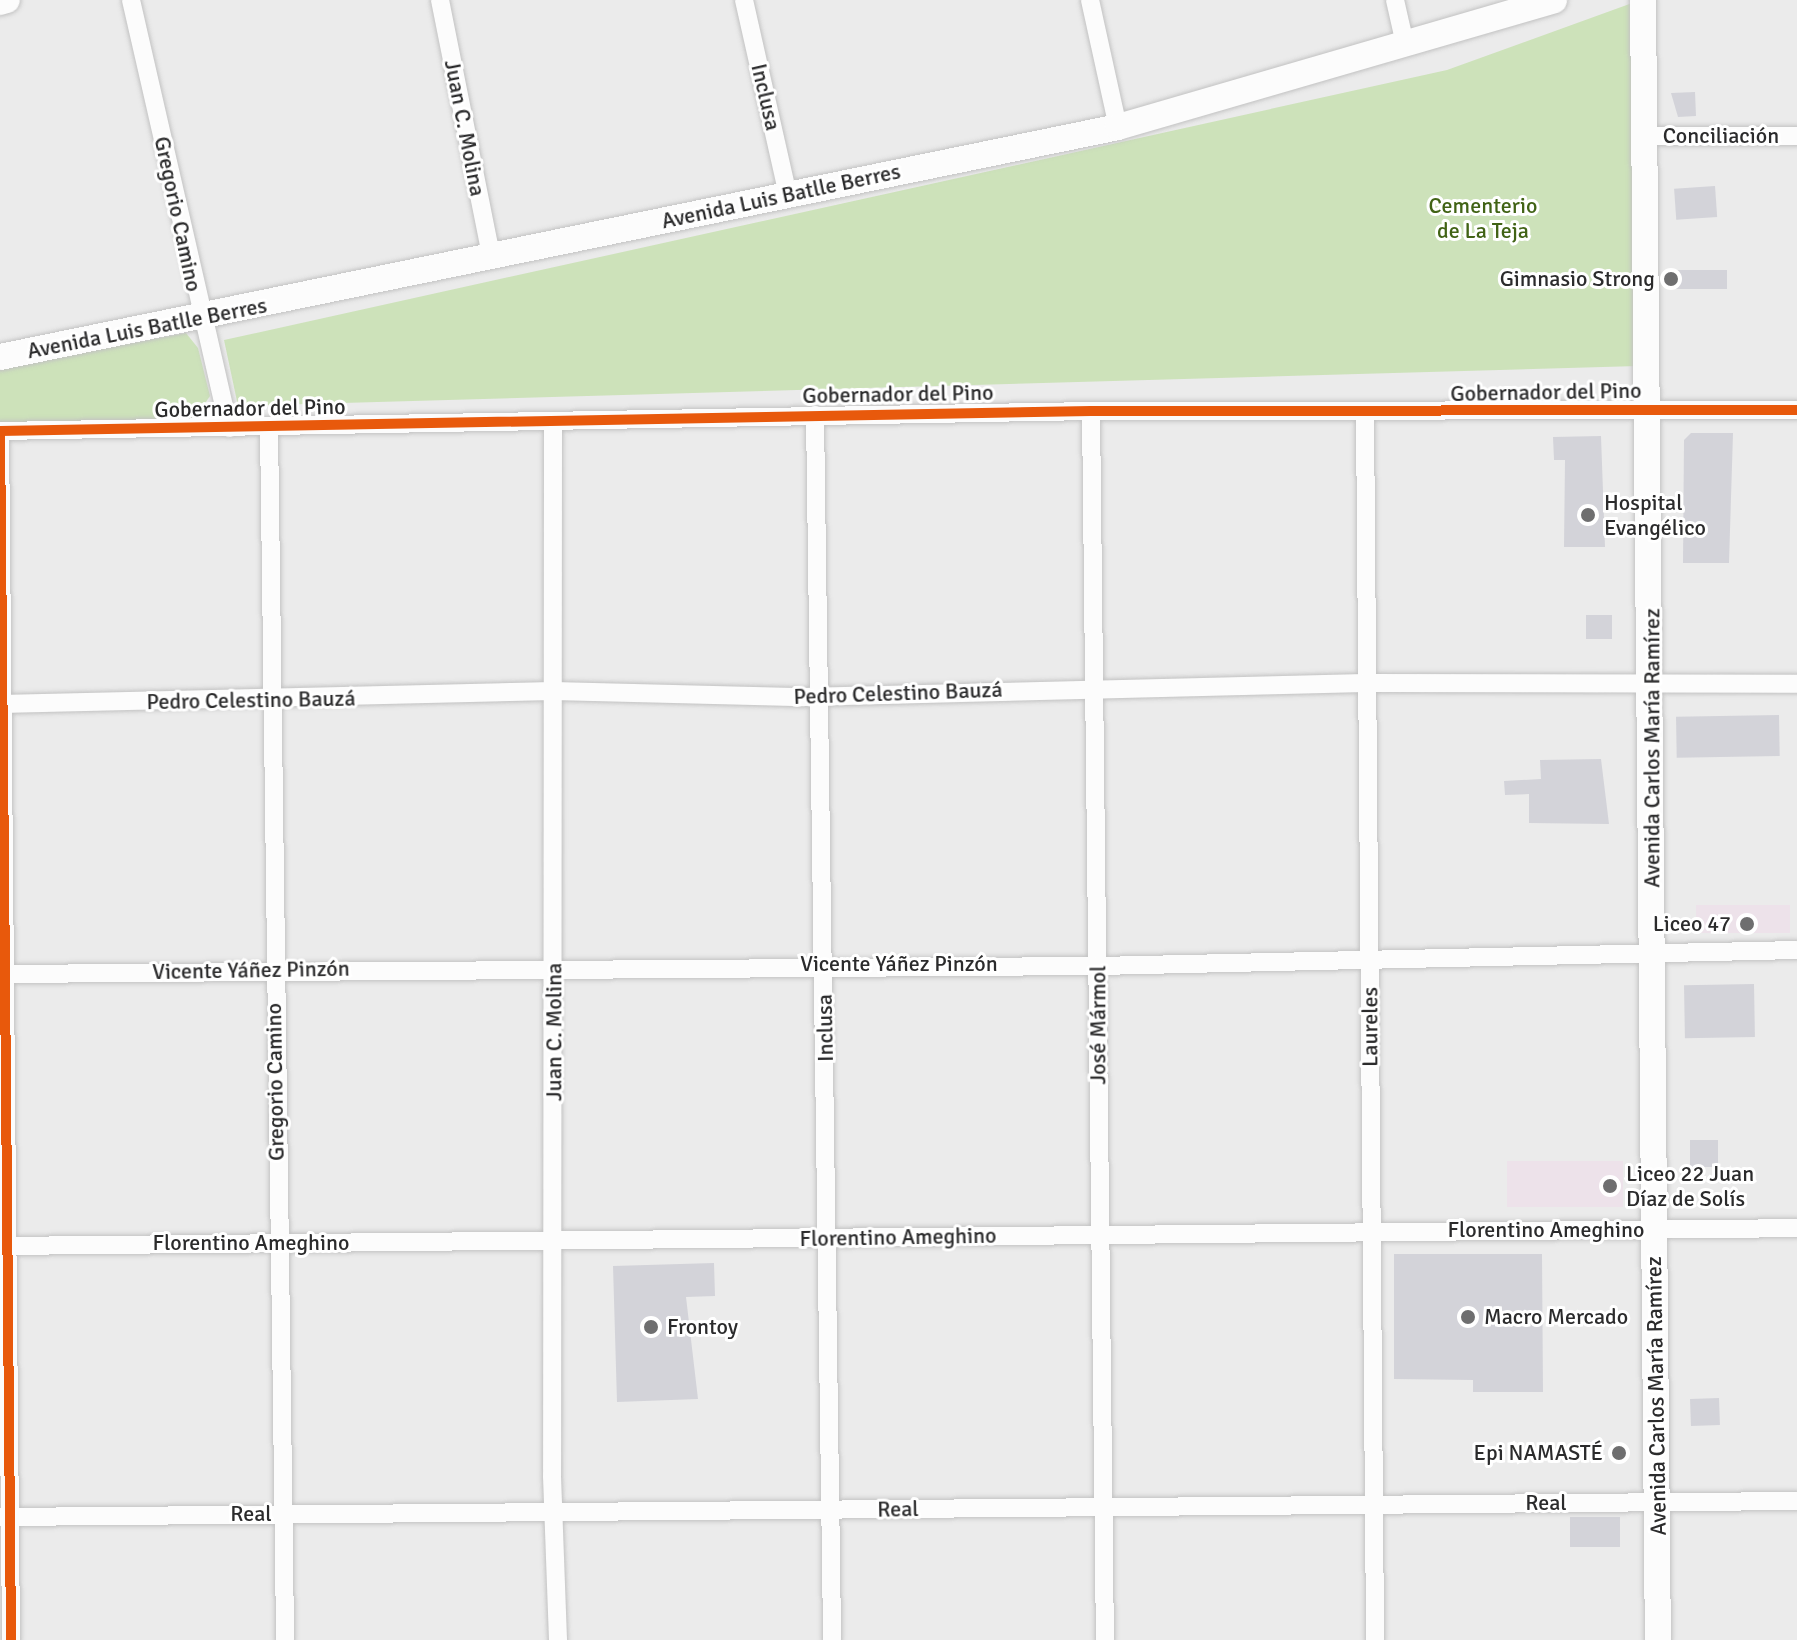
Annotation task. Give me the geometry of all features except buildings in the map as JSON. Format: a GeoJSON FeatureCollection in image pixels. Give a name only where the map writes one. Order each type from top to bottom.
{"type":"FeatureCollection","features":[{"type":"Feature","properties":{"kind":"main road"},"geometry":{"type":"LineString","coordinates":[[0,2],[7,0]]}},
{"type":"Feature","properties":{"kind":"main road","name":"Avenida Luis Batlle Berres"},"geometry":{"type":"LineString","coordinates":[[0,357],[1118,127],[1554,0]]}},
{"type":"Feature","properties":{"kind":"main road","name":"Avenida Carlos María Ramírez"},"geometry":{"type":"LineString","coordinates":[[1643,0],[1653,687],[1658,1640]]}},
{"type":"Feature","properties":{"kind":"street","name":"Gregorio Camino"},"geometry":{"type":"LineString","coordinates":[[131,0],[200,317],[229,428]]}},
{"type":"Feature","properties":{"kind":"street","name":"Juan C. Molina"},"geometry":{"type":"LineString","coordinates":[[440,0],[491,255]]}},
{"type":"Feature","properties":{"kind":"street","name":"Inclusa"},"geometry":{"type":"LineString","coordinates":[[744,0],[788,195]]}},
{"type":"Feature","properties":{"kind":"street"},"geometry":{"type":"LineString","coordinates":[[1090,0],[1118,127]]}},
{"type":"Feature","properties":{"kind":"street"},"geometry":{"type":"LineString","coordinates":[[1395,0],[1405,44]]}},
{"type":"Feature","properties":{"kind":"street","name":"Conciliación"},"geometry":{"type":"LineString","coordinates":[[1646,136],[1797,136]]}},
{"type":"Feature","properties":{"kind":"street","name":"Gobernador del Pino"},"geometry":{"type":"LineString","coordinates":[[0,431],[553,424],[815,415],[1091,411],[1365,414],[1797,410]]}},
{"type":"Feature","properties":{"kind":"street","name":"José Mármol"},"geometry":{"type":"LineString","coordinates":[[1091,411],[1105,1640]]}},
{"type":"Feature","properties":{"kind":"street","name":"Laureles"},"geometry":{"type":"LineString","coordinates":[[1365,414],[1365,683],[1370,960],[1368,1231],[1375,1640]]}},
{"type":"Feature","properties":{"kind":"street","name":"Inclusa"},"geometry":{"type":"LineString","coordinates":[[815,415],[832,1640]]}},
{"type":"Feature","properties":{"kind":"street","name":"Juan C. Molina"},"geometry":{"type":"LineString","coordinates":[[553,424],[554,1512],[558,1640]]}},
{"type":"Feature","properties":{"kind":"street","name":"Gregorio Camino"},"geometry":{"type":"LineString","coordinates":[[269,427],[277,701],[273,970],[285,1640]]}},
{"type":"Feature","properties":{"kind":"street"},"geometry":{"type":"LineString","coordinates":[[0,431],[4,1517],[11,1640]]}},
{"type":"Feature","properties":{"kind":"street","name":"Pedro Celestino Bauzá"},"geometry":{"type":"LineString","coordinates":[[1,704],[277,701],[553,691],[819,694],[1365,683],[1653,687],[1797,684]]}},
{"type":"Feature","properties":{"kind":"street","name":"Vicente Yáñez Pinzón"},"geometry":{"type":"LineString","coordinates":[[3,974],[825,963],[1098,966],[1653,949],[1797,950]]}},
{"type":"Feature","properties":{"kind":"street","name":"Florentino Ameghino"},"geometry":{"type":"LineString","coordinates":[[4,1246],[1797,1228]]}},
{"type":"Feature","properties":{"kind":"street","name":"Real"},"geometry":{"type":"LineString","coordinates":[[4,1517],[1797,1501]]}},
{"type":"Feature","properties":{"kind":"shaded area"},"geometry":{"type":"Polygon","coordinates":[[[1696,905],[1790,905],[1790,933],[1696,933],[1696,905]]]}},
{"type":"Feature","properties":{"kind":"shaded area"},"geometry":{"type":"Polygon","coordinates":[[[1507,1161],[1623,1161],[1623,1207],[1507,1207],[1507,1161]]]}},
{"type":"Feature","properties":{"kind":"green space","name":"Cementerio de La Teja"},"geometry":{"type":"Polygon","coordinates":[[[1635,2],[1638,366],[238,406],[224,340],[1447,70],[1635,2]]]}},
{"type":"Feature","properties":{"kind":"green space"},"geometry":{"type":"Polygon","coordinates":[[[186,333],[198,348],[210,396],[193,421],[0,423],[0,368],[186,333]]]}},
{"type":"Feature","properties":{"kind":"cycle path"},"geometry":{"type":"LineString","coordinates":[[11,1640],[0,431],[1091,411],[1797,410]]}},
{"type":"Feature","properties":{"kind":"place","name":"Gimnasio Strong"},"geometry":{"type":"Point","coordinates":[1671,279]}},
{"type":"Feature","properties":{"kind":"place","name":"Hospital Evangélico"},"geometry":{"type":"Point","coordinates":[1588,515]}},
{"type":"Feature","properties":{"kind":"place","name":"Liceo 47"},"geometry":{"type":"Point","coordinates":[1747,924]}},
{"type":"Feature","properties":{"kind":"place","name":"Liceo 22 Juan Díaz de Solís"},"geometry":{"type":"Point","coordinates":[1610,1186]}},
{"type":"Feature","properties":{"kind":"place","name":"Macro Mercado"},"geometry":{"type":"Point","coordinates":[1468,1317]}},
{"type":"Feature","properties":{"kind":"place","name":"Frontoy"},"geometry":{"type":"Point","coordinates":[651,1327]}},
{"type":"Feature","properties":{"kind":"place","name":"Epi NAMASTÉ"},"geometry":{"type":"Point","coordinates":[1619,1453]}}]}
